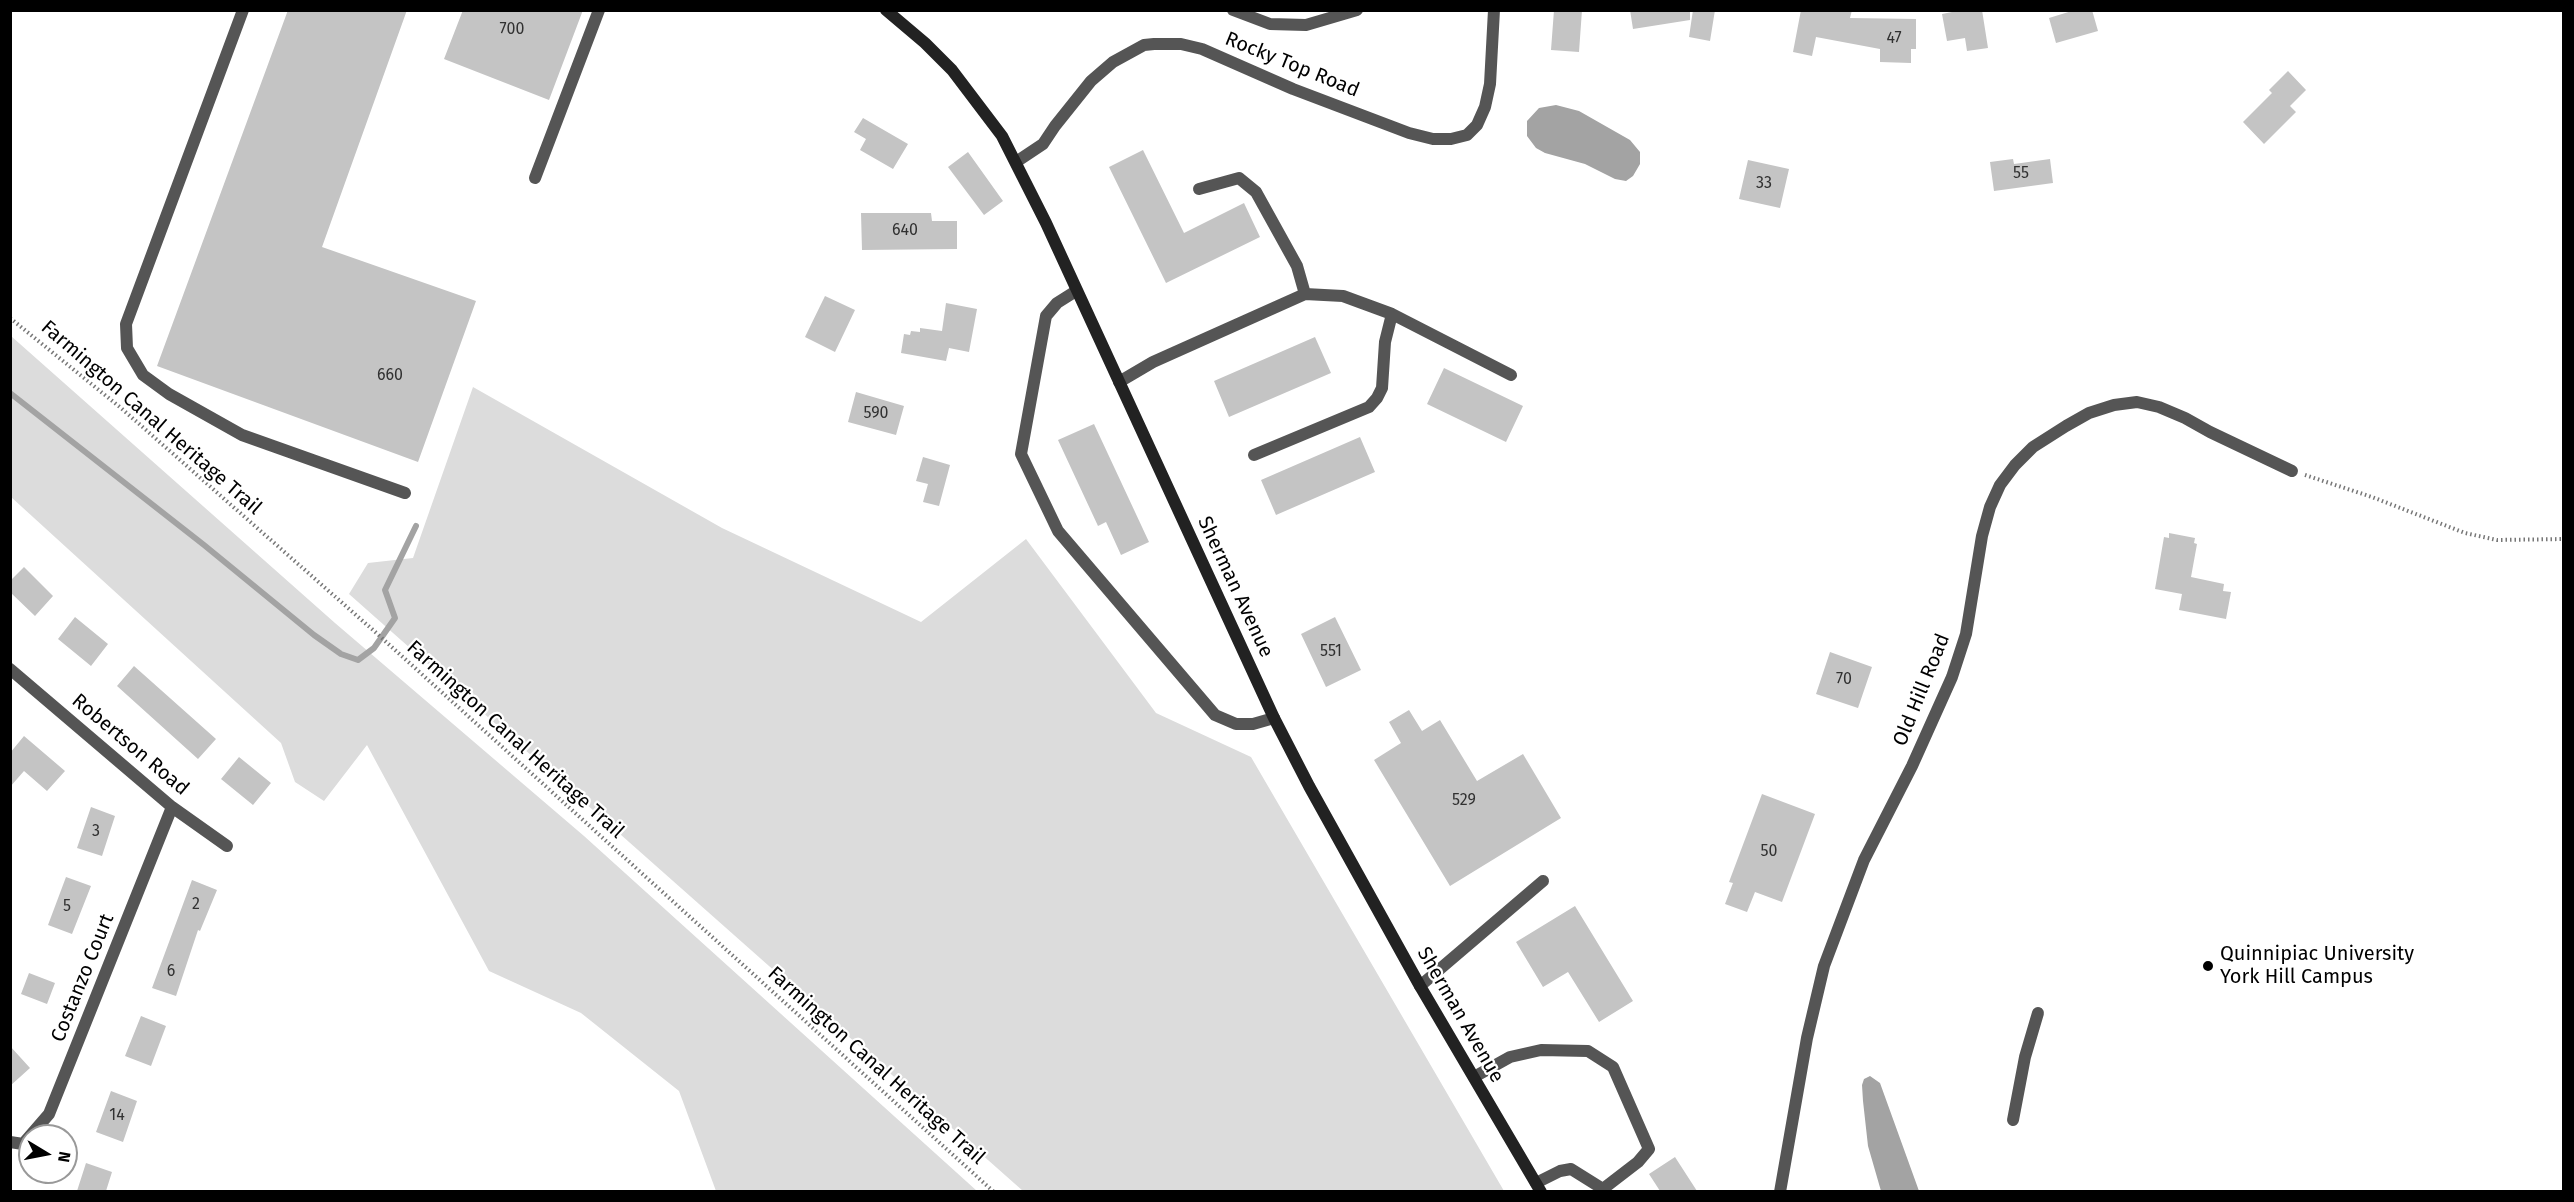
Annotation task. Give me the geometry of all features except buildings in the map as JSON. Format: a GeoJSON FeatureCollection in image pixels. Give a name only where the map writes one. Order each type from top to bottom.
{"type":"FeatureCollection","features":[{"type":"Feature","properties":{"kind":"main road","name":"Sherman Avenue"},"geometry":{"type":"LineString","coordinates":[[886,10],[925,43],[952,70],[985,111],[1016,162],[1274,718],[1348,861],[1539,1187]]}},
{"type":"Feature","properties":{"kind":"street"},"geometry":{"type":"LineString","coordinates":[[243,10],[126,324],[127,348],[143,375],[169,394],[242,435],[405,493]]}},
{"type":"Feature","properties":{"kind":"street"},"geometry":{"type":"LineString","coordinates":[[535,178],[599,10]]}},
{"type":"Feature","properties":{"kind":"street"},"geometry":{"type":"LineString","coordinates":[[1233,10],[1270,24],[1306,26],[1357,10]]}},
{"type":"Feature","properties":{"kind":"street","name":"Rocky Top Road"},"geometry":{"type":"LineString","coordinates":[[1016,162],[1043,144],[1085,88],[1113,62],[1144,45],[1154,44],[1181,44],[1202,49],[1293,89],[1408,133],[1433,139],[1451,140],[1467,135],[1477,125],[1485,107],[1490,84],[1494,10]]}},
{"type":"Feature","properties":{"kind":"street"},"geometry":{"type":"LineString","coordinates":[[1199,189],[1239,178],[1256,192],[1297,266],[1305,294]]}},
{"type":"Feature","properties":{"kind":"street"},"geometry":{"type":"LineString","coordinates":[[1076,291],[1057,303],[1046,316],[1021,454],[1058,531],[1215,715],[1236,724],[1252,724],[1274,718]]}},
{"type":"Feature","properties":{"kind":"street"},"geometry":{"type":"LineString","coordinates":[[1119,382],[1153,362],[1305,294],[1343,297],[1392,314],[1511,375]]}},
{"type":"Feature","properties":{"kind":"street"},"geometry":{"type":"LineString","coordinates":[[1254,455],[1369,406],[1377,398],[1382,387],[1384,342],[1392,314]]}},
{"type":"Feature","properties":{"kind":"street","name":"Old Hill Road"},"geometry":{"type":"LineString","coordinates":[[1780,1191],[1807,1038],[1824,966],[1864,860],[1952,678],[1966,633],[1982,536],[1990,507],[2000,485],[2033,447],[2089,412],[2137,402],[2159,407],[2185,418],[2292,471]]}},
{"type":"Feature","properties":{"kind":"street","name":"Robertson Road"},"geometry":{"type":"LineString","coordinates":[[10,669],[172,807],[227,846]]}},
{"type":"Feature","properties":{"kind":"street","name":"Costanzo Court"},"geometry":{"type":"LineString","coordinates":[[10,1142],[22,1144],[50,1114],[172,807]]}},
{"type":"Feature","properties":{"kind":"street"},"geometry":{"type":"LineString","coordinates":[[1420,986],[1544,881]]}},
{"type":"Feature","properties":{"kind":"street"},"geometry":{"type":"LineString","coordinates":[[2013,1120],[2025,1057],[2038,1013]]}},
{"type":"Feature","properties":{"kind":"street"},"geometry":{"type":"LineString","coordinates":[[1474,1077],[1510,1057],[1540,1050],[1588,1051],[1613,1067],[1649,1149],[1638,1162],[1601,1190],[1571,1169],[1560,1171],[1539,1187]]}},
{"type":"Feature","properties":{"kind":"path","name":"Farmington Canal Heritage Trail"},"geometry":{"type":"LineString","coordinates":[[10,318],[121,408],[373,630],[994,1191]]}},
{"type":"Feature","properties":{"kind":"path"},"geometry":{"type":"LineString","coordinates":[[2292,471],[2372,497],[2465,533],[2497,540],[2564,540]]}},
{"type":"Feature","properties":{"kind":"shaded area"},"geometry":{"type":"Polygon","coordinates":[[[1556,105],[1579,111],[1630,140],[1640,152],[1640,164],[1633,176],[1626,181],[1615,179],[1585,164],[1545,153],[1536,148],[1527,136],[1527,121],[1539,108],[1556,105]]]}},
{"type":"Feature","properties":{"kind":"shaded area"},"geometry":{"type":"Polygon","coordinates":[[[11,336],[335,623],[584,836],[977,1191],[716,1191],[679,1091],[581,1013],[489,971],[367,745],[324,801],[295,782],[281,743],[11,497],[11,336]]]}},
{"type":"Feature","properties":{"kind":"shaded area"},"geometry":{"type":"Polygon","coordinates":[[[473,387],[722,528],[921,622],[1026,539],[1156,713],[1251,757],[1504,1191],[1023,1191],[349,594],[368,563],[413,558],[473,387]]]}},
{"type":"Feature","properties":{"kind":"shaded area"},"geometry":{"type":"Polygon","coordinates":[[[1870,1076],[1880,1083],[1919,1191],[1881,1191],[1868,1146],[1863,1101],[1862,1085],[1864,1079],[1870,1076]]]}},
{"type":"Feature","properties":{"kind":"waterway"},"geometry":{"type":"LineString","coordinates":[[10,393],[204,545],[314,635],[341,654],[358,660],[374,648],[395,618],[385,590],[416,526]]}},
{"type":"Feature","properties":{"kind":"place","name":"Quinnipiac University York Hill Campus"},"geometry":{"type":"Point","coordinates":[2208,966]}}]}
